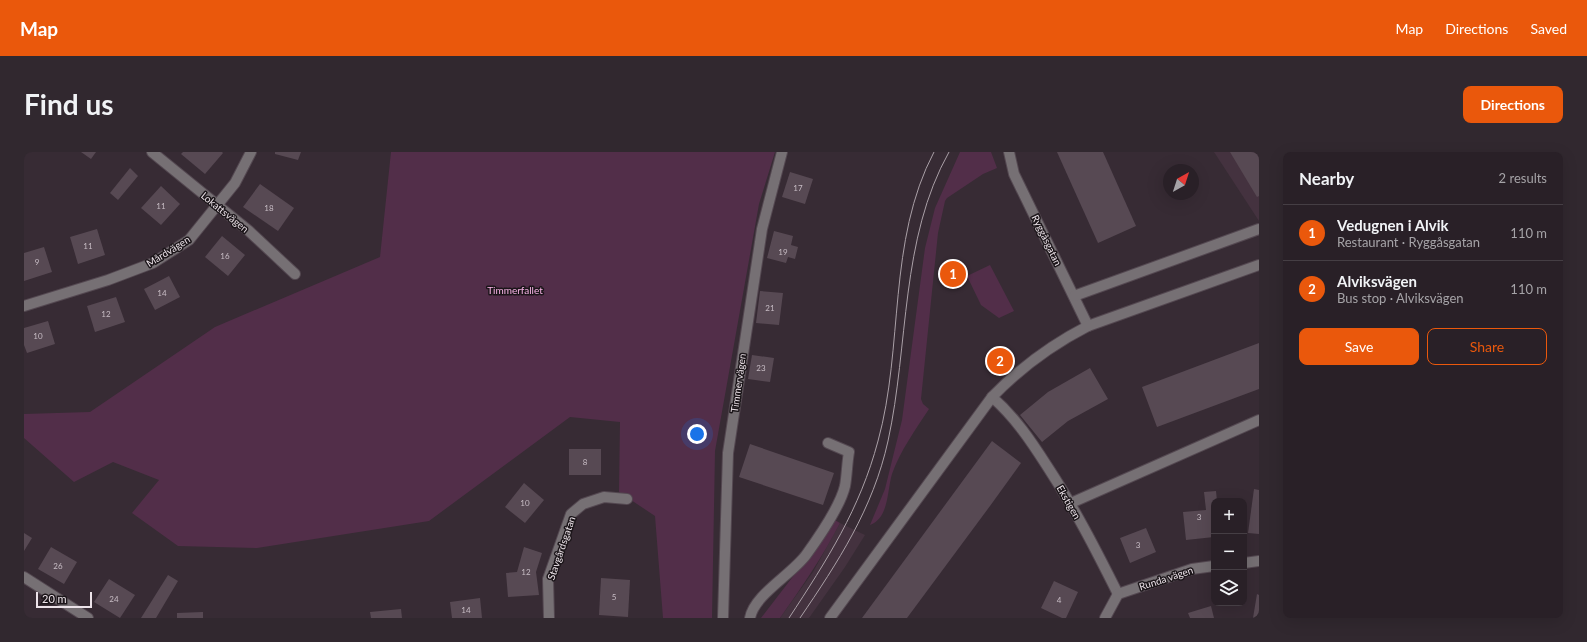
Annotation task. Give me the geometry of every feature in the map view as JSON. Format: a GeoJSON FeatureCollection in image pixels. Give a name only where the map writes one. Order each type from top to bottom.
{"type":"FeatureCollection","features":[{"type":"Feature","properties":{"kind":"street","name":"Lokattsvägen"},"geometry":{"type":"LineString","coordinates":[[152,152],[249,231],[295,274]]}},
{"type":"Feature","properties":{"kind":"street","name":"Mårdvägen"},"geometry":{"type":"LineString","coordinates":[[24,306],[108,280],[153,263],[189,240],[235,183],[251,152]]}},
{"type":"Feature","properties":{"kind":"street","name":"Timmervägen"},"geometry":{"type":"LineString","coordinates":[[723,618],[728,453],[762,229],[782,152]]}},
{"type":"Feature","properties":{"kind":"street","name":"Ryggåsgatan"},"geometry":{"type":"LineString","coordinates":[[1009,152],[1014,174],[1088,326]]}},
{"type":"Feature","properties":{"kind":"street"},"geometry":{"type":"LineString","coordinates":[[1074,296],[1259,229]]}},
{"type":"Feature","properties":{"kind":"street"},"geometry":{"type":"LineString","coordinates":[[830,618],[992,397],[1013,375],[1061,340],[1088,326],[1259,265]]}},
{"type":"Feature","properties":{"kind":"street","name":"Ekstigen"},"geometry":{"type":"LineString","coordinates":[[992,397],[1010,414],[1029,437],[1071,503],[1118,594]]}},
{"type":"Feature","properties":{"kind":"street"},"geometry":{"type":"LineString","coordinates":[[1071,503],[1259,420]]}},
{"type":"Feature","properties":{"kind":"street"},"geometry":{"type":"LineString","coordinates":[[750,618],[752,609],[765,593],[783,579],[804,556],[820,534],[845,486],[849,452],[828,443]]}},
{"type":"Feature","properties":{"kind":"street","name":"Stavgårdsgatan"},"geometry":{"type":"LineString","coordinates":[[549,618],[548,579],[571,514],[583,504],[604,498],[628,499]]}},
{"type":"Feature","properties":{"kind":"street"},"geometry":{"type":"LineString","coordinates":[[1247,562],[1259,561]]}},
{"type":"Feature","properties":{"kind":"street","name":"Runda vägen"},"geometry":{"type":"LineString","coordinates":[[1118,594],[1192,569],[1211,566]]}},
{"type":"Feature","properties":{"kind":"street"},"geometry":{"type":"LineString","coordinates":[[24,577],[88,618]]}},
{"type":"Feature","properties":{"kind":"street"},"geometry":{"type":"LineString","coordinates":[[1105,618],[1118,594]]}},
{"type":"Feature","properties":{"kind":"shaded area"},"geometry":{"type":"Polygon","coordinates":[[[1214,152],[1259,152],[1259,221],[1214,152]]]}},
{"type":"Feature","properties":{"kind":"shaded area"},"geometry":{"type":"Polygon","coordinates":[[[840,523],[865,535],[845,567],[809,618],[780,618],[813,572],[840,523]]]}},
{"type":"Feature","properties":{"kind":"green space","name":"Timmerfallet"},"geometry":{"type":"Polygon","coordinates":[[[391,152],[775,152],[759,204],[715,451],[712,618],[663,618],[655,516],[619,492],[620,422],[570,417],[429,521],[257,548],[178,546],[132,513],[159,480],[113,462],[74,482],[24,438],[24,414],[90,412],[215,327],[380,257],[391,152]]]}},
{"type":"Feature","properties":{"kind":"green space"},"geometry":{"type":"Polygon","coordinates":[[[960,152],[991,152],[997,168],[983,174],[947,198],[945,201],[938,233],[921,399],[923,404],[929,409],[895,465],[886,503],[881,516],[870,525],[885,489],[902,420],[925,248],[935,208],[960,152]]]}},
{"type":"Feature","properties":{"kind":"green space"},"geometry":{"type":"Polygon","coordinates":[[[990,265],[1014,311],[999,318],[981,305],[967,276],[990,265]]]}},
{"type":"Feature","properties":{"kind":"green space"},"geometry":{"type":"Polygon","coordinates":[[[833,519],[840,523],[812,571],[780,618],[761,618],[801,566],[833,519]]]}},
{"type":"Feature","properties":{"kind":"building"},"geometry":{"type":"Polygon","coordinates":[[[81,152],[96,152],[91,159],[81,152]]]}},
{"type":"Feature","properties":{"kind":"building"},"geometry":{"type":"Polygon","coordinates":[[[183,152],[223,153],[205,174],[181,154],[183,152]]]}},
{"type":"Feature","properties":{"kind":"building"},"geometry":{"type":"Polygon","coordinates":[[[275,152],[301,152],[298,160],[275,154],[275,152]]]}},
{"type":"Feature","properties":{"kind":"building"},"geometry":{"type":"Polygon","coordinates":[[[1057,152],[1103,152],[1136,226],[1098,243],[1057,152]]]}},
{"type":"Feature","properties":{"kind":"building"},"geometry":{"type":"Polygon","coordinates":[[[1230,152],[1259,152],[1259,196],[1257,197],[1230,152]]]}},
{"type":"Feature","properties":{"kind":"building"},"geometry":{"type":"Polygon","coordinates":[[[130,168],[138,176],[118,200],[110,193],[130,168]]]}},
{"type":"Feature","properties":{"kind":"building"},"geometry":{"type":"Polygon","coordinates":[[[790,172],[813,179],[805,204],[782,197],[790,172]]]}},
{"type":"Feature","properties":{"kind":"building"},"geometry":{"type":"Polygon","coordinates":[[[260,184],[294,208],[278,231],[243,207],[260,184]]]}},
{"type":"Feature","properties":{"kind":"building"},"geometry":{"type":"Polygon","coordinates":[[[161,186],[180,204],[161,225],[141,208],[161,186]]]}},
{"type":"Feature","properties":{"kind":"building"},"geometry":{"type":"Polygon","coordinates":[[[97,229],[105,255],[78,264],[70,237],[97,229]]]}},
{"type":"Feature","properties":{"kind":"building"},"geometry":{"type":"Polygon","coordinates":[[[774,231],[793,236],[791,245],[798,247],[795,259],[788,257],[786,263],[767,258],[774,231]]]}},
{"type":"Feature","properties":{"kind":"building"},"geometry":{"type":"Polygon","coordinates":[[[222,236],[245,255],[228,276],[205,257],[222,236]]]}},
{"type":"Feature","properties":{"kind":"building"},"geometry":{"type":"Polygon","coordinates":[[[44,247],[52,272],[24,281],[24,253],[44,247]]]}},
{"type":"Feature","properties":{"kind":"building"},"geometry":{"type":"Polygon","coordinates":[[[169,276],[180,297],[155,310],[144,289],[169,276]]]}},
{"type":"Feature","properties":{"kind":"building"},"geometry":{"type":"Polygon","coordinates":[[[760,291],[783,293],[779,325],[756,323],[760,291]]]}},
{"type":"Feature","properties":{"kind":"building"},"geometry":{"type":"Polygon","coordinates":[[[116,297],[125,322],[95,332],[87,306],[116,297]]]}},
{"type":"Feature","properties":{"kind":"building"},"geometry":{"type":"Polygon","coordinates":[[[48,321],[55,344],[27,353],[24,345],[24,328],[48,321]]]}},
{"type":"Feature","properties":{"kind":"building"},"geometry":{"type":"Polygon","coordinates":[[[1259,343],[1259,389],[1157,427],[1142,387],[1259,343]]]}},
{"type":"Feature","properties":{"kind":"building"},"geometry":{"type":"Polygon","coordinates":[[[752,355],[774,358],[770,382],[748,379],[752,355]]]}},
{"type":"Feature","properties":{"kind":"building"},"geometry":{"type":"Polygon","coordinates":[[[1090,368],[1108,399],[1068,421],[1042,442],[1020,415],[1048,392],[1090,368]]]}},
{"type":"Feature","properties":{"kind":"building"},"geometry":{"type":"Polygon","coordinates":[[[992,441],[1021,463],[990,506],[907,618],[862,618],[992,441]]]}},
{"type":"Feature","properties":{"kind":"building"},"geometry":{"type":"Polygon","coordinates":[[[750,444],[834,473],[823,505],[739,477],[750,444]]]}},
{"type":"Feature","properties":{"kind":"building"},"geometry":{"type":"Polygon","coordinates":[[[569,449],[601,449],[601,475],[569,475],[569,449]]]}},
{"type":"Feature","properties":{"kind":"building"},"geometry":{"type":"Polygon","coordinates":[[[524,483],[544,500],[525,523],[505,507],[524,483]]]}},
{"type":"Feature","properties":{"kind":"building"},"geometry":{"type":"Polygon","coordinates":[[[1254,489],[1259,490],[1259,534],[1248,533],[1254,489]]]}},
{"type":"Feature","properties":{"kind":"building"},"geometry":{"type":"Polygon","coordinates":[[[1216,491],[1217,498],[1211,498],[1211,537],[1186,540],[1183,512],[1206,510],[1204,492],[1216,491]]]}},
{"type":"Feature","properties":{"kind":"building"},"geometry":{"type":"Polygon","coordinates":[[[1146,528],[1156,552],[1130,563],[1120,538],[1146,528]]]}},
{"type":"Feature","properties":{"kind":"building"},"geometry":{"type":"Polygon","coordinates":[[[24,533],[32,538],[24,551],[24,533]]]}},
{"type":"Feature","properties":{"kind":"building"},"geometry":{"type":"Polygon","coordinates":[[[51,547],[77,562],[64,584],[38,569],[51,547]]]}},
{"type":"Feature","properties":{"kind":"building"},"geometry":{"type":"Polygon","coordinates":[[[524,547],[542,553],[536,572],[539,595],[508,597],[506,573],[517,572],[524,547]]]}},
{"type":"Feature","properties":{"kind":"building"},"geometry":{"type":"Polygon","coordinates":[[[168,575],[178,581],[156,618],[141,618],[168,575]]]}},
{"type":"Feature","properties":{"kind":"building"},"geometry":{"type":"Polygon","coordinates":[[[601,578],[630,580],[628,617],[599,615],[601,578]]]}},
{"type":"Feature","properties":{"kind":"building"},"geometry":{"type":"Polygon","coordinates":[[[109,579],[135,595],[120,618],[94,602],[109,579]]]}},
{"type":"Feature","properties":{"kind":"building"},"geometry":{"type":"Polygon","coordinates":[[[1054,581],[1078,592],[1066,618],[1062,618],[1041,608],[1054,581]]]}},
{"type":"Feature","properties":{"kind":"building"},"geometry":{"type":"Polygon","coordinates":[[[1257,594],[1259,595],[1259,618],[1253,618],[1257,594]]]}},
{"type":"Feature","properties":{"kind":"building"},"geometry":{"type":"Polygon","coordinates":[[[480,598],[482,618],[452,618],[450,602],[480,598]]]}},
{"type":"Feature","properties":{"kind":"building"},"geometry":{"type":"Polygon","coordinates":[[[1211,606],[1214,618],[1190,618],[1188,613],[1211,606]]]}},
{"type":"Feature","properties":{"kind":"building"},"geometry":{"type":"Polygon","coordinates":[[[401,609],[402,618],[371,618],[370,612],[401,609]]]}},
{"type":"Feature","properties":{"kind":"building"},"geometry":{"type":"Polygon","coordinates":[[[203,612],[203,618],[177,618],[177,613],[203,612]]]}},
{"type":"Feature","properties":{"kind":"tram line"},"geometry":{"type":"LineString","coordinates":[[789,618],[841,533],[852,512],[871,466],[886,405],[902,258],[909,221],[919,186],[934,152]]}},
{"type":"Feature","properties":{"kind":"tram line"},"geometry":{"type":"LineString","coordinates":[[800,618],[828,576],[853,534],[864,512],[881,466],[888,441],[895,405],[908,293],[914,256],[922,220],[933,185],[949,152]]}},
{"type":"Feature","properties":{"kind":"place","name":"Vedugnen i Alvik"},"geometry":{"type":"Point","coordinates":[953,274]}},
{"type":"Feature","properties":{"kind":"place","name":"Alviksvägen"},"geometry":{"type":"Point","coordinates":[1000,361]}}]}
